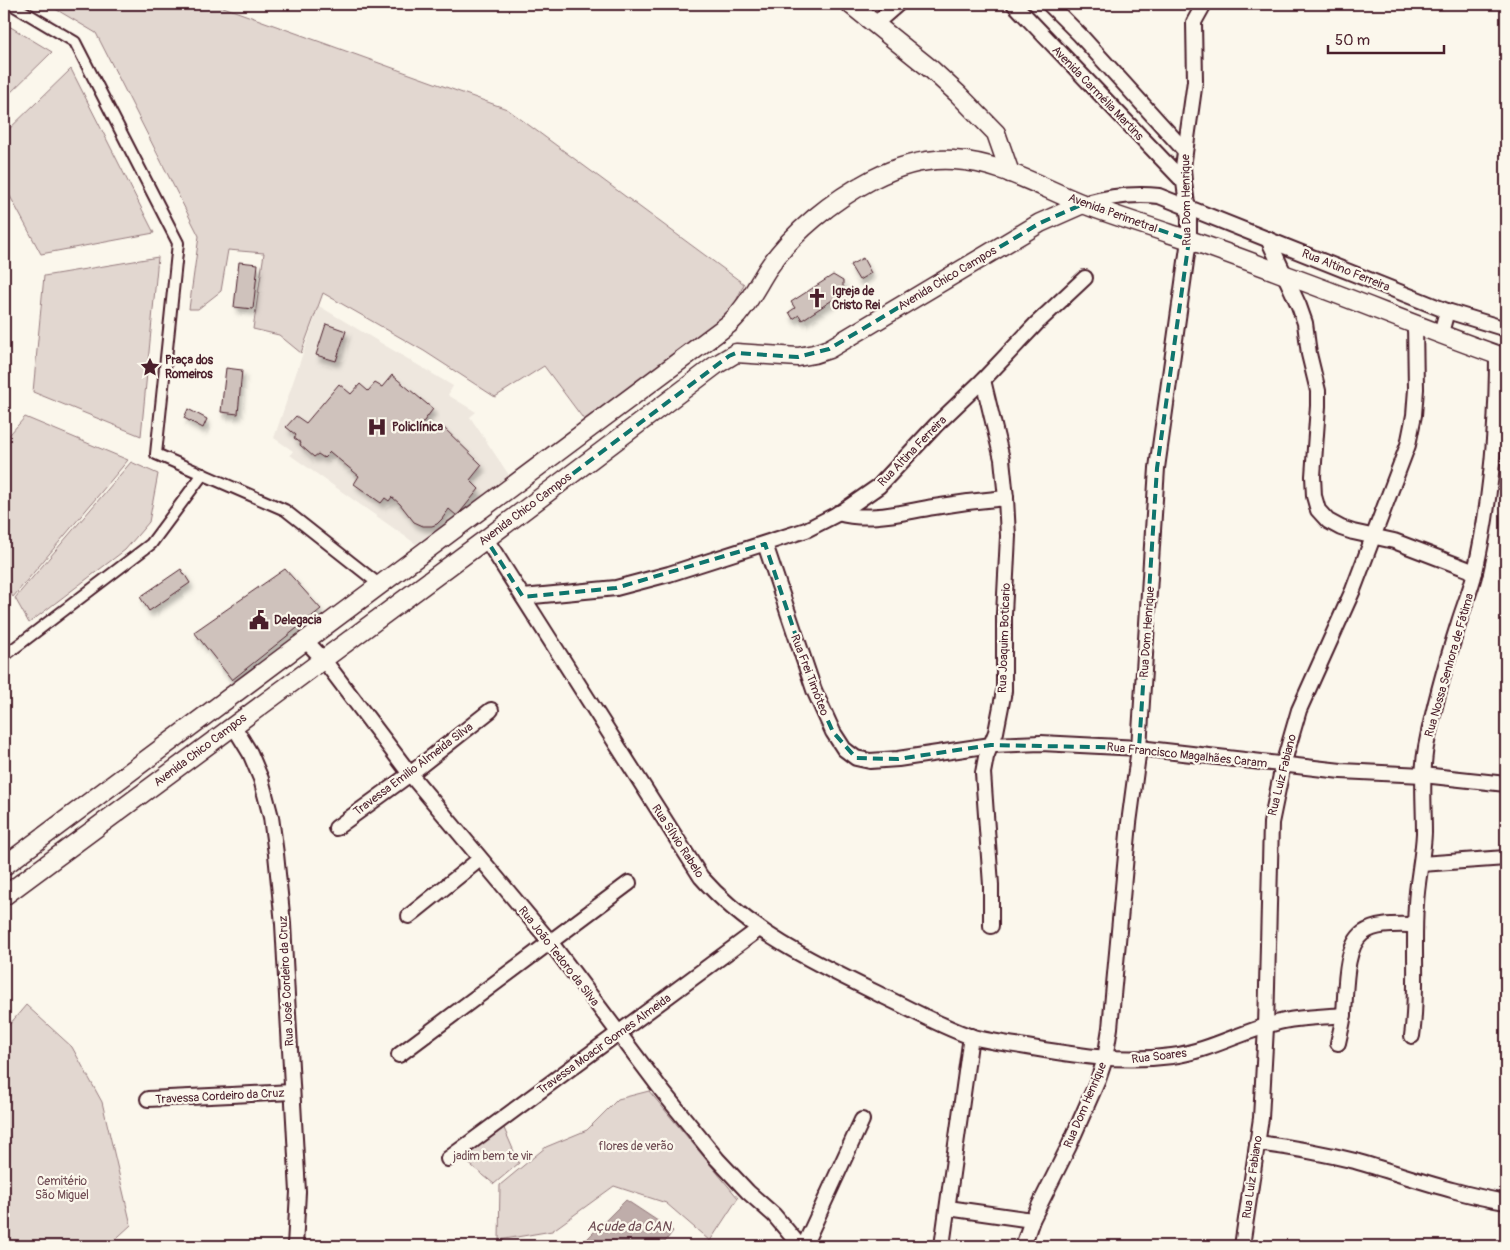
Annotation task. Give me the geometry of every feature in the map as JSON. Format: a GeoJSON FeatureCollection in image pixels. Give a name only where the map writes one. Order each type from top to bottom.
{"type":"FeatureCollection","features":[{"type":"Feature","properties":{"kind":"street"},"geometry":{"type":"LineString","coordinates":[[11,4],[75,42],[178,242],[156,454],[285,510],[380,585]]}},
{"type":"Feature","properties":{"kind":"street"},"geometry":{"type":"LineString","coordinates":[[850,4],[902,44],[952,88],[996,132],[1010,173]]}},
{"type":"Feature","properties":{"kind":"street"},"geometry":{"type":"LineString","coordinates":[[875,24],[898,4]]}},
{"type":"Feature","properties":{"kind":"street","name":"Avenida Carmélia Martins"},"geometry":{"type":"LineString","coordinates":[[1014,4],[1184,182]]}},
{"type":"Feature","properties":{"kind":"street","name":"Avenida Carmélia Martins"},"geometry":{"type":"LineString","coordinates":[[1049,4],[1080,35],[1185,151]]}},
{"type":"Feature","properties":{"kind":"street","name":"Rua Dom Henrique"},"geometry":{"type":"LineString","coordinates":[[1023,1246],[1032,1220],[1069,1146],[1098,1080],[1105,1059],[1110,1028],[1129,824],[1139,748],[1157,468],[1189,240],[1189,218],[1184,182],[1185,151],[1195,81],[1194,22],[1204,4]]}},
{"type":"Feature","properties":{"kind":"street","name":"Avenida Perimetral"},"geometry":{"type":"LineString","coordinates":[[754,293],[767,270],[789,242],[816,217],[873,179],[916,163],[935,160],[956,160],[1010,173],[1083,204],[1283,274],[1501,356]]}},
{"type":"Feature","properties":{"kind":"street","name":"Rua Altino Ferreira"},"geometry":{"type":"LineString","coordinates":[[1083,204],[1120,197],[1159,196],[1447,311],[1506,329]]}},
{"type":"Feature","properties":{"kind":"street","name":"Avenida Chico Campos"},"geometry":{"type":"LineString","coordinates":[[10,891],[592,460],[716,364],[736,353],[798,357],[829,349],[1040,223],[1083,204]]}},
{"type":"Feature","properties":{"kind":"street"},"geometry":{"type":"LineString","coordinates":[[1268,239],[1305,323],[1309,354],[1318,391],[1313,476],[1314,496],[1318,510],[1328,521],[1341,528],[1394,541],[1475,572]]}},
{"type":"Feature","properties":{"kind":"street","name":"Rua Altina Ferreira"},"geometry":{"type":"LineString","coordinates":[[523,596],[616,588],[669,574],[806,530],[838,513],[879,486],[936,425],[983,380],[1037,323],[1085,278]]}},
{"type":"Feature","properties":{"kind":"street","name":"Avenida Chico Campos"},"geometry":{"type":"LineString","coordinates":[[4,866],[729,324],[741,313],[754,293]]}},
{"type":"Feature","properties":{"kind":"street"},"geometry":{"type":"LineString","coordinates":[[1441,333],[1447,311]]}},
{"type":"Feature","properties":{"kind":"street","name":"Rua Luiz Fabiano"},"geometry":{"type":"LineString","coordinates":[[1242,1246],[1261,1118],[1266,1027],[1270,823],[1282,765],[1299,710],[1353,590],[1408,445],[1414,415],[1416,388],[1416,324]]}},
{"type":"Feature","properties":{"kind":"street","name":"Rua Nossa Senhora de Fátima"},"geometry":{"type":"LineString","coordinates":[[1412,1036],[1415,999],[1416,902],[1424,836],[1423,775],[1426,748],[1451,649],[1475,572],[1486,510],[1501,356]]}},
{"type":"Feature","properties":{"kind":"street","name":"Rua Joaquim Boticario"},"geometry":{"type":"LineString","coordinates":[[983,380],[1002,459],[1008,536],[1004,614],[1004,691],[996,732],[986,757],[983,773],[991,885],[991,926]]}},
{"type":"Feature","properties":{"kind":"street"},"geometry":{"type":"LineString","coordinates":[[576,439],[592,460]]}},
{"type":"Feature","properties":{"kind":"street"},"geometry":{"type":"LineString","coordinates":[[4,656],[151,544],[203,474]]}},
{"type":"Feature","properties":{"kind":"street"},"geometry":{"type":"LineString","coordinates":[[838,513],[856,517],[875,517],[963,502],[1006,498]]}},
{"type":"Feature","properties":{"kind":"street","name":"Rua Sílvio Rabelo"},"geometry":{"type":"LineString","coordinates":[[486,539],[701,877],[730,907],[782,944],[827,970],[970,1036]]}},
{"type":"Feature","properties":{"kind":"street","name":"Rua Frei Timóteo"},"geometry":{"type":"LineString","coordinates":[[764,544],[814,690],[833,732],[844,749],[856,758],[870,761],[898,759]]}},
{"type":"Feature","properties":{"kind":"street","name":"Rua João Tedoro da Silva"},"geometry":{"type":"LineString","coordinates":[[306,640],[323,659],[410,774],[550,943],[663,1092],[718,1159],[748,1192],[774,1215],[800,1246]]}},
{"type":"Feature","properties":{"kind":"street","name":"Travessa Emilio Almeida Silva"},"geometry":{"type":"LineString","coordinates":[[336,828],[410,774],[491,710]]}},
{"type":"Feature","properties":{"kind":"street","name":"Rua José Cordeiro da Cruz"},"geometry":{"type":"LineString","coordinates":[[233,725],[250,753],[257,770],[271,817],[276,854],[283,924],[298,1192],[295,1246]]}},
{"type":"Feature","properties":{"kind":"street","name":"Rua Francisco Magalhães Caram"},"geometry":{"type":"LineString","coordinates":[[898,759],[991,745],[1040,744],[1139,748],[1341,771],[1423,775],[1506,784]]}},
{"type":"Feature","properties":{"kind":"street"},"geometry":{"type":"LineString","coordinates":[[1421,864],[1506,858]]}},
{"type":"Feature","properties":{"kind":"street"},"geometry":{"type":"LineString","coordinates":[[409,916],[480,859]]}},
{"type":"Feature","properties":{"kind":"street"},"geometry":{"type":"LineString","coordinates":[[4,870],[10,891]]}},
{"type":"Feature","properties":{"kind":"street"},"geometry":{"type":"LineString","coordinates":[[400,1055],[629,883]]}},
{"type":"Feature","properties":{"kind":"street"},"geometry":{"type":"LineString","coordinates":[[1338,1043],[1344,1015],[1346,980],[1354,941],[1363,933],[1375,927],[1415,925]]}},
{"type":"Feature","properties":{"kind":"street","name":"Travessa Moacir Gomes Almeida"},"geometry":{"type":"LineString","coordinates":[[448,1159],[759,929]]}},
{"type":"Feature","properties":{"kind":"street","name":"Rua Soares"},"geometry":{"type":"LineString","coordinates":[[970,1036],[1105,1059],[1135,1060],[1174,1056],[1209,1047],[1283,1021],[1344,1015]]}},
{"type":"Feature","properties":{"kind":"street"},"geometry":{"type":"LineString","coordinates":[[942,1246],[970,1036]]}},
{"type":"Feature","properties":{"kind":"street","name":"Travessa Cordeiro da Cruz"},"geometry":{"type":"LineString","coordinates":[[148,1099],[292,1092]]}},
{"type":"Feature","properties":{"kind":"street"},"geometry":{"type":"LineString","coordinates":[[804,1246],[862,1120]]}},
{"type":"Feature","properties":{"kind":"street"},"geometry":{"type":"LineString","coordinates":[[1257,1142],[1310,1150],[1467,1194],[1506,1202]]}},
{"type":"Feature","properties":{"kind":"street"},"geometry":{"type":"LineString","coordinates":[[948,1208],[1032,1220]]}},
{"type":"Feature","properties":{"kind":"highlighted area"},"geometry":{"type":"Polygon","coordinates":[[[1083,204],[1189,240],[1157,468],[1139,748],[991,745],[898,759],[856,758],[833,732],[814,690],[765,544],[616,588],[523,597],[486,539],[729,356],[736,353],[798,357],[829,349],[1040,223],[1083,204]]]}},
{"type":"Feature","properties":{"kind":"shaded area","name":"Policlínica"},"geometry":{"type":"Polygon","coordinates":[[[319,306],[453,386],[448,395],[476,412],[470,417],[511,478],[416,544],[290,455],[293,451],[274,438],[319,306]]]}},
{"type":"Feature","properties":{"kind":"green space"},"geometry":{"type":"Polygon","coordinates":[[[47,4],[215,4],[507,109],[744,284],[731,312],[585,421],[544,366],[495,397],[424,351],[323,293],[301,353],[279,335],[253,329],[264,253],[228,250],[221,291],[198,309],[189,309],[199,236],[96,33],[47,4]]]}},
{"type":"Feature","properties":{"kind":"green space"},"geometry":{"type":"Polygon","coordinates":[[[4,23],[52,52],[4,99],[4,23]]]}},
{"type":"Feature","properties":{"kind":"green space"},"geometry":{"type":"Polygon","coordinates":[[[71,69],[154,233],[41,254],[4,185],[4,134],[71,69]]]}},
{"type":"Feature","properties":{"kind":"green space"},"geometry":{"type":"Polygon","coordinates":[[[158,257],[141,436],[33,392],[44,276],[158,257]]]}},
{"type":"Feature","properties":{"kind":"green space"},"geometry":{"type":"Polygon","coordinates":[[[25,417],[128,460],[13,597],[4,583],[4,441],[25,417]]]}},
{"type":"Feature","properties":{"kind":"green space"},"geometry":{"type":"Polygon","coordinates":[[[131,462],[158,474],[149,522],[125,550],[29,623],[15,598],[131,462]]]}},
{"type":"Feature","properties":{"kind":"green space","name":"Cemitério São Miguel"},"geometry":{"type":"Polygon","coordinates":[[[26,1005],[72,1047],[102,1102],[131,1225],[108,1246],[4,1246],[4,1031],[26,1005]]]}},
{"type":"Feature","properties":{"kind":"green space","name":"flores de verão"},"geometry":{"type":"Polygon","coordinates":[[[649,1091],[738,1198],[710,1241],[666,1203],[614,1186],[552,1231],[499,1240],[500,1185],[546,1147],[587,1130],[618,1099],[649,1091]]]}},
{"type":"Feature","properties":{"kind":"green space","name":"jadim bem te vir"},"geometry":{"type":"Polygon","coordinates":[[[503,1126],[519,1163],[494,1184],[456,1153],[503,1126]]]}},
{"type":"Feature","properties":{"kind":"water","name":"Açude da CAN"},"geometry":{"type":"Polygon","coordinates":[[[626,1200],[673,1231],[662,1246],[580,1246],[626,1200]]]}},
{"type":"Feature","properties":{"kind":"building"},"geometry":{"type":"Polygon","coordinates":[[[863,258],[871,273],[859,280],[850,265],[863,258]]]}},
{"type":"Feature","properties":{"kind":"building"},"geometry":{"type":"Polygon","coordinates":[[[239,262],[258,264],[253,309],[234,307],[239,262]]]}},
{"type":"Feature","properties":{"kind":"building","name":"Igreja de Cristo Rei"},"geometry":{"type":"Polygon","coordinates":[[[833,275],[843,281],[843,293],[802,320],[799,315],[793,319],[789,312],[795,308],[791,302],[833,275]]]}},
{"type":"Feature","properties":{"kind":"building"},"geometry":{"type":"Polygon","coordinates":[[[326,324],[346,331],[336,361],[316,355],[326,324]]]}},
{"type":"Feature","properties":{"kind":"building"},"geometry":{"type":"Polygon","coordinates":[[[226,368],[242,370],[238,414],[221,412],[226,368]]]}},
{"type":"Feature","properties":{"kind":"building"},"geometry":{"type":"Polygon","coordinates":[[[392,375],[433,409],[421,425],[432,434],[441,425],[482,465],[470,480],[479,489],[457,516],[449,509],[437,524],[432,526],[423,526],[414,522],[392,497],[389,501],[385,498],[381,503],[354,484],[359,476],[330,452],[324,458],[318,454],[314,457],[300,445],[301,443],[294,438],[296,435],[286,427],[296,416],[306,423],[339,384],[351,394],[360,384],[368,391],[375,383],[382,387],[392,375]]]}},
{"type":"Feature","properties":{"kind":"building"},"geometry":{"type":"Polygon","coordinates":[[[188,409],[207,419],[203,428],[184,418],[188,409]]]}},
{"type":"Feature","properties":{"kind":"building"},"geometry":{"type":"Polygon","coordinates":[[[181,569],[190,583],[149,611],[140,597],[181,569]]]}},
{"type":"Feature","properties":{"kind":"building","name":"Delegacia"},"geometry":{"type":"Polygon","coordinates":[[[285,569],[321,609],[232,680],[194,632],[285,569]]]}},
{"type":"Feature","properties":{"kind":"place","name":"Igreja de Cristo Rei"},"geometry":{"type":"Point","coordinates":[817,298]}},
{"type":"Feature","properties":{"kind":"place","name":"Praça dos Romeiros"},"geometry":{"type":"Point","coordinates":[150,367]}},
{"type":"Feature","properties":{"kind":"place","name":"Policlínica"},"geometry":{"type":"Point","coordinates":[377,427]}},
{"type":"Feature","properties":{"kind":"place","name":"Delegacia"},"geometry":{"type":"Point","coordinates":[259,620]}}]}
